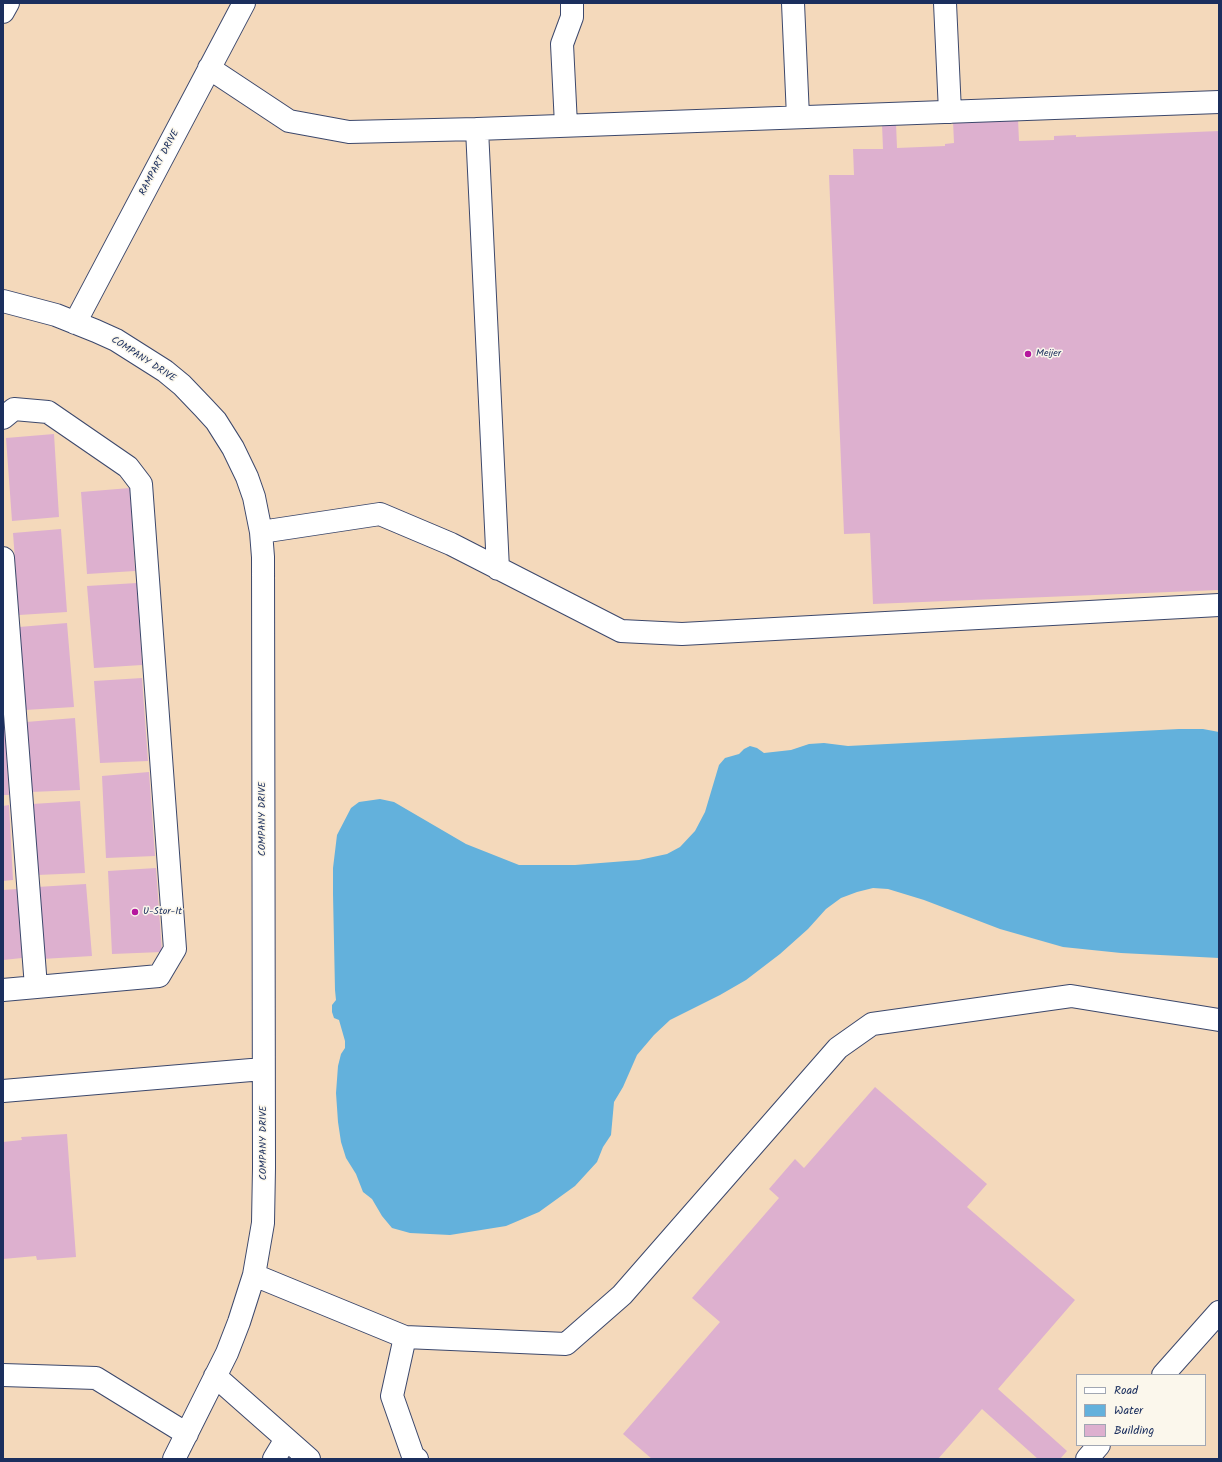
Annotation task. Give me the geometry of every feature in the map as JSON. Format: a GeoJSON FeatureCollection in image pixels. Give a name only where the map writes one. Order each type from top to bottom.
{"type":"FeatureCollection","features":[{"type":"Feature","properties":{"kind":"street"},"geometry":{"type":"LineString","coordinates":[[3,12],[8,3]]}},
{"type":"Feature","properties":{"kind":"street","name":"RAMPART DRIVE"},"geometry":{"type":"LineString","coordinates":[[75,323],[244,3]]}},
{"type":"Feature","properties":{"kind":"street"},"geometry":{"type":"LineString","coordinates":[[566,125],[562,44],[572,17],[572,3]]}},
{"type":"Feature","properties":{"kind":"street"},"geometry":{"type":"LineString","coordinates":[[792,3],[798,117]]}},
{"type":"Feature","properties":{"kind":"street"},"geometry":{"type":"LineString","coordinates":[[945,3],[950,112]]}},
{"type":"Feature","properties":{"kind":"street"},"geometry":{"type":"LineString","coordinates":[[209,68],[289,121],[349,132],[477,129],[1219,102]]}},
{"type":"Feature","properties":{"kind":"street"},"geometry":{"type":"LineString","coordinates":[[477,129],[498,568]]}},
{"type":"Feature","properties":{"kind":"street","name":"COMPANY DRIVE"},"geometry":{"type":"LineString","coordinates":[[3,301],[56,315],[116,340],[165,371],[182,385],[204,408],[228,439],[254,497],[261,532],[263,557],[264,1201],[260,1240],[254,1275],[239,1322],[226,1353],[174,1459]]}},
{"type":"Feature","properties":{"kind":"street"},"geometry":{"type":"LineString","coordinates":[[3,418],[14,409],[48,412],[128,467],[141,484],[175,949],[159,976],[3,990]]}},
{"type":"Feature","properties":{"kind":"street"},"geometry":{"type":"LineString","coordinates":[[261,532],[380,514],[451,544],[621,631],[682,634],[1219,605]]}},
{"type":"Feature","properties":{"kind":"street"},"geometry":{"type":"LineString","coordinates":[[3,558],[36,987]]}},
{"type":"Feature","properties":{"kind":"street"},"geometry":{"type":"LineString","coordinates":[[254,1275],[405,1338],[566,1344],[622,1295],[838,1048],[872,1024],[1071,996],[1219,1020]]}},
{"type":"Feature","properties":{"kind":"street"},"geometry":{"type":"LineString","coordinates":[[3,1091],[263,1069]]}},
{"type":"Feature","properties":{"kind":"street"},"geometry":{"type":"LineString","coordinates":[[1163,1374],[1219,1312]]}},
{"type":"Feature","properties":{"kind":"street"},"geometry":{"type":"LineString","coordinates":[[405,1338],[392,1396],[413,1456],[417,1459]]}},
{"type":"Feature","properties":{"kind":"street"},"geometry":{"type":"LineString","coordinates":[[3,1375],[96,1378],[186,1434]]}},
{"type":"Feature","properties":{"kind":"street"},"geometry":{"type":"LineString","coordinates":[[215,1376],[309,1459]]}},
{"type":"Feature","properties":{"kind":"street"},"geometry":{"type":"LineString","coordinates":[[274,1459],[286,1439]]}},
{"type":"Feature","properties":{"kind":"street"},"geometry":{"type":"LineString","coordinates":[[1087,1459],[1098,1446]]}},
{"type":"Feature","properties":{"kind":"water"},"geometry":{"type":"Polygon","coordinates":[[[1203,729],[1219,732],[1219,958],[1121,953],[1063,947],[1000,929],[924,900],[888,889],[873,888],[857,892],[841,898],[826,909],[808,929],[780,954],[746,980],[670,1020],[654,1035],[637,1055],[623,1087],[614,1102],[611,1135],[603,1147],[597,1162],[575,1186],[539,1212],[506,1226],[450,1235],[410,1233],[392,1228],[382,1216],[372,1199],[363,1192],[356,1174],[346,1158],[341,1142],[336,1093],[338,1066],[341,1054],[345,1048],[345,1041],[339,1020],[334,1018],[332,1012],[332,1005],[336,1000],[333,868],[337,835],[351,808],[359,802],[380,799],[394,802],[466,844],[519,865],[575,865],[639,860],[667,854],[680,847],[695,831],[705,812],[719,765],[725,758],[739,754],[750,746],[757,748],[764,753],[791,750],[809,744],[824,743],[848,746],[1203,729]]]}},
{"type":"Feature","properties":{"kind":"building","name":"Meijer"},"geometry":{"type":"Polygon","coordinates":[[[1018,119],[1019,141],[1054,140],[1054,136],[1076,135],[1076,137],[1219,131],[1219,590],[873,604],[870,533],[844,534],[829,175],[854,175],[853,149],[883,149],[882,124],[896,123],[897,148],[945,146],[945,144],[954,143],[953,121],[1018,119]]]}},
{"type":"Feature","properties":{"kind":"building"},"geometry":{"type":"Polygon","coordinates":[[[54,434],[59,517],[12,521],[6,438],[54,434]]]}},
{"type":"Feature","properties":{"kind":"building"},"geometry":{"type":"Polygon","coordinates":[[[130,488],[135,571],[87,574],[81,492],[130,488]]]}},
{"type":"Feature","properties":{"kind":"building"},"geometry":{"type":"Polygon","coordinates":[[[61,529],[67,612],[19,615],[13,533],[61,529]]]}},
{"type":"Feature","properties":{"kind":"building"},"geometry":{"type":"Polygon","coordinates":[[[137,583],[142,665],[94,668],[87,586],[137,583]]]}},
{"type":"Feature","properties":{"kind":"building"},"geometry":{"type":"Polygon","coordinates":[[[67,623],[74,707],[25,710],[19,627],[67,623]]]}},
{"type":"Feature","properties":{"kind":"building"},"geometry":{"type":"Polygon","coordinates":[[[142,678],[148,761],[100,763],[94,681],[142,678]]]}},
{"type":"Feature","properties":{"kind":"building"},"geometry":{"type":"Polygon","coordinates":[[[75,718],[80,790],[30,792],[26,722],[75,718]]]}},
{"type":"Feature","properties":{"kind":"building"},"geometry":{"type":"Polygon","coordinates":[[[3,724],[5,724],[9,795],[3,795],[3,724]]]}},
{"type":"Feature","properties":{"kind":"building"},"geometry":{"type":"Polygon","coordinates":[[[149,772],[155,856],[106,858],[102,776],[149,772]]]}},
{"type":"Feature","properties":{"kind":"building"},"geometry":{"type":"Polygon","coordinates":[[[80,801],[85,873],[37,875],[32,804],[80,801]]]}},
{"type":"Feature","properties":{"kind":"building"},"geometry":{"type":"Polygon","coordinates":[[[9,805],[13,880],[3,881],[3,806],[9,805]]]}},
{"type":"Feature","properties":{"kind":"building","name":"U-Stor-It"},"geometry":{"type":"Polygon","coordinates":[[[156,868],[162,952],[112,954],[108,871],[156,868]]]}},
{"type":"Feature","properties":{"kind":"building"},"geometry":{"type":"Polygon","coordinates":[[[86,884],[92,956],[42,959],[37,887],[86,884]]]}},
{"type":"Feature","properties":{"kind":"building"},"geometry":{"type":"Polygon","coordinates":[[[17,889],[22,958],[3,960],[3,890],[17,889]]]}},
{"type":"Feature","properties":{"kind":"building"},"geometry":{"type":"Polygon","coordinates":[[[875,1087],[987,1184],[967,1207],[1075,1300],[998,1389],[1067,1451],[1060,1459],[1038,1459],[982,1409],[938,1459],[652,1459],[623,1434],[720,1322],[692,1298],[779,1198],[769,1189],[795,1159],[804,1168],[875,1087]]]}},
{"type":"Feature","properties":{"kind":"building"},"geometry":{"type":"Polygon","coordinates":[[[67,1134],[76,1257],[37,1260],[36,1256],[3,1259],[3,1142],[22,1140],[21,1137],[67,1134]]]}},
{"type":"Feature","properties":{"kind":"place","name":"Meijer"},"geometry":{"type":"Point","coordinates":[1028,354]}},
{"type":"Feature","properties":{"kind":"place","name":"U-Stor-It"},"geometry":{"type":"Point","coordinates":[135,912]}}]}
